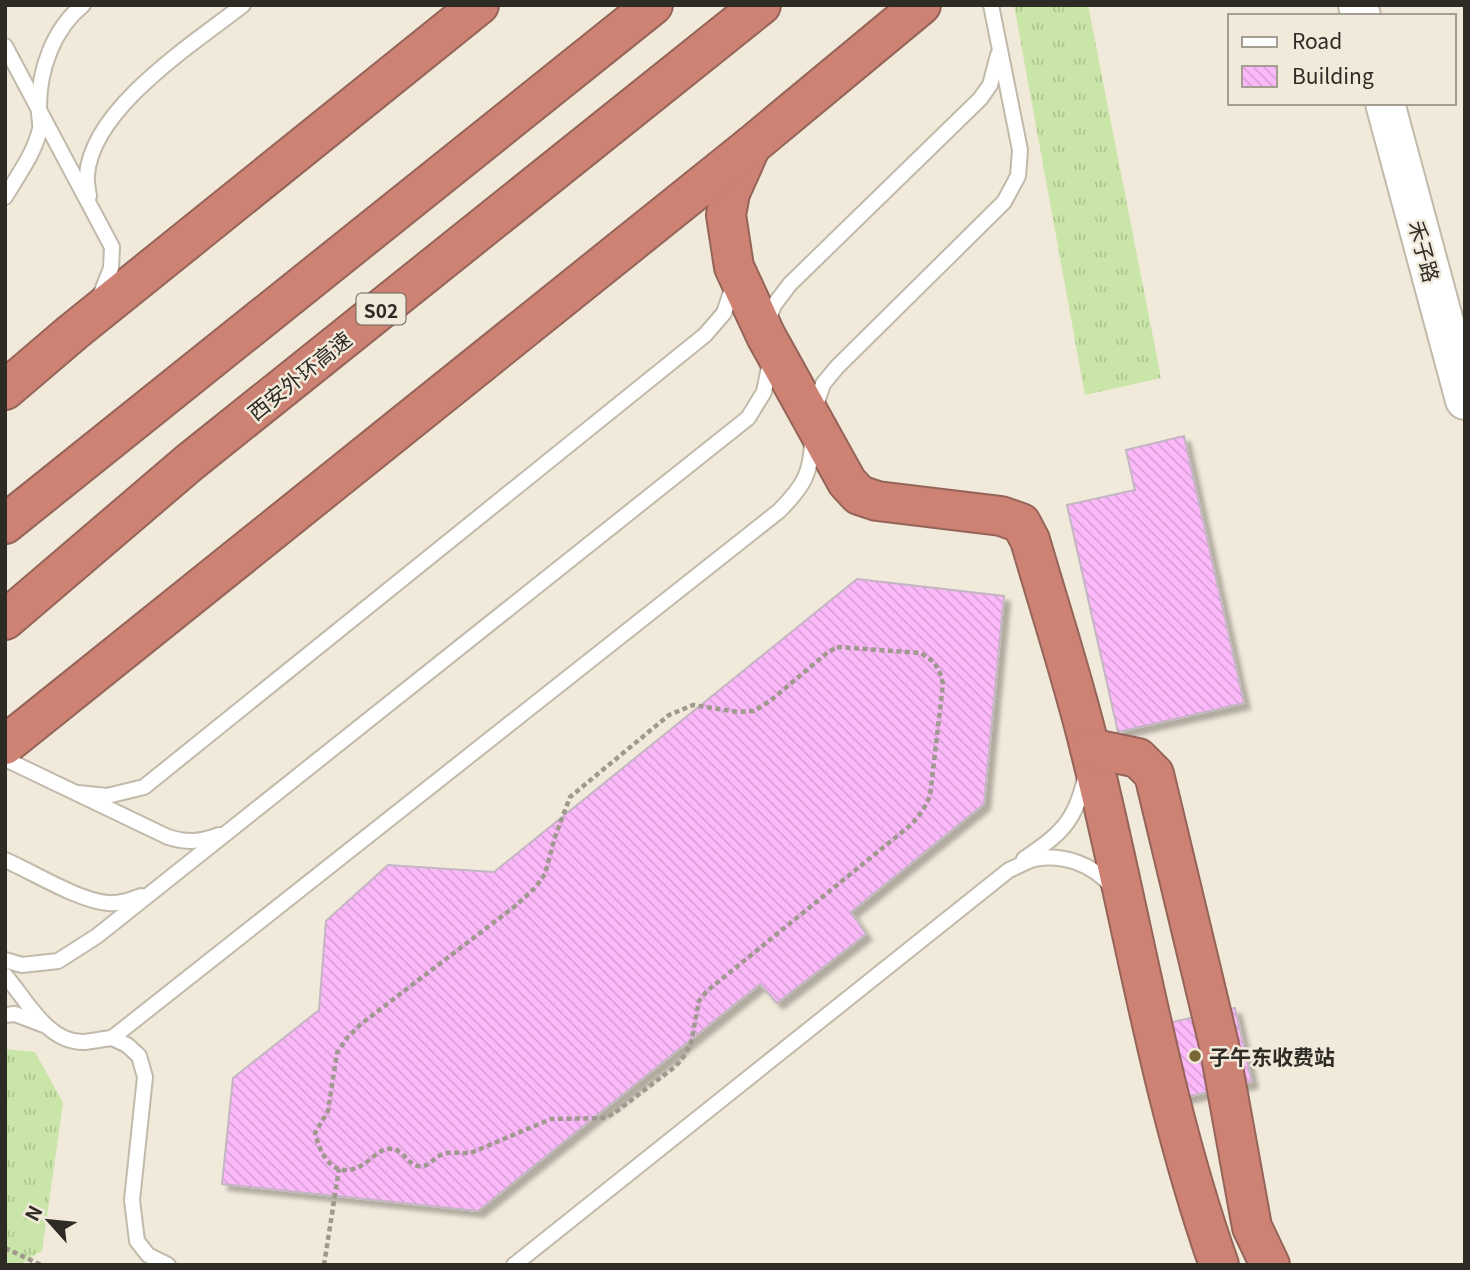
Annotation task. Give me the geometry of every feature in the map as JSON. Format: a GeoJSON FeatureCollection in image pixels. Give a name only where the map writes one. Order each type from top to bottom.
{"type":"FeatureCollection","features":[{"type":"Feature","properties":{"kind":"highway"},"geometry":{"type":"LineString","coordinates":[[5,390],[78,327],[479,5]]}},
{"type":"Feature","properties":{"kind":"highway"},"geometry":{"type":"LineString","coordinates":[[5,524],[653,5]]}},
{"type":"Feature","properties":{"kind":"highway","name":"西安外环高速"},"geometry":{"type":"LineString","coordinates":[[5,620],[190,462],[761,5]]}},
{"type":"Feature","properties":{"kind":"highway"},"geometry":{"type":"LineString","coordinates":[[5,745],[751,146],[920,5]]}},
{"type":"Feature","properties":{"kind":"highway"},"geometry":{"type":"LineString","coordinates":[[751,146],[730,192],[726,215],[734,267],[766,336],[847,482],[859,495],[877,501],[1001,516],[1021,523],[1030,540],[1090,748],[1195,1198],[1219,1265]]}},
{"type":"Feature","properties":{"kind":"highway"},"geometry":{"type":"LineString","coordinates":[[1090,748],[1138,758],[1154,774],[1219,1045],[1252,1227],[1270,1265]]}},
{"type":"Feature","properties":{"kind":"main road","name":"禾子路"},"geometry":{"type":"LineString","coordinates":[[1386,105],[1465,400]]}},
{"type":"Feature","properties":{"kind":"lane"},"geometry":{"type":"LineString","coordinates":[[5,197],[33,149],[41,125],[38,108],[43,73],[51,47],[60,29],[83,5]]}},
{"type":"Feature","properties":{"kind":"lane"},"geometry":{"type":"LineString","coordinates":[[90,205],[87,175],[93,150],[117,110],[136,90],[243,5]]}},
{"type":"Feature","properties":{"kind":"lane"},"geometry":{"type":"LineString","coordinates":[[5,1016],[15,1014],[44,1025],[60,1036],[81,1042],[112,1038],[779,511],[800,490],[810,467],[812,420],[823,384],[1004,202],[1018,176],[1020,150],[991,5]]}},
{"type":"Feature","properties":{"kind":"lane"},"geometry":{"type":"LineString","coordinates":[[5,46],[112,247],[111,268],[101,294],[78,327]]}},
{"type":"Feature","properties":{"kind":"lane"},"geometry":{"type":"LineString","coordinates":[[5,960],[22,965],[58,961],[97,936],[748,418],[764,393],[771,365],[766,336],[774,305],[790,284],[980,99],[990,85],[999,47]]}},
{"type":"Feature","properties":{"kind":"lane"},"geometry":{"type":"LineString","coordinates":[[78,793],[107,796],[144,787],[705,335],[724,313],[733,291],[734,267]]}},
{"type":"Feature","properties":{"kind":"lane"},"geometry":{"type":"LineString","coordinates":[[514,1265],[1009,870],[1059,834],[1073,815],[1081,796],[1090,748]]}},
{"type":"Feature","properties":{"kind":"lane"},"geometry":{"type":"LineString","coordinates":[[5,760],[183,842],[204,841],[228,832]]}},
{"type":"Feature","properties":{"kind":"lane"},"geometry":{"type":"LineString","coordinates":[[1009,870],[1034,859],[1061,857],[1086,866],[1107,881],[1124,902]]}},
{"type":"Feature","properties":{"kind":"lane"},"geometry":{"type":"LineString","coordinates":[[5,860],[88,898],[107,903],[124,902],[154,891]]}},
{"type":"Feature","properties":{"kind":"lane"},"geometry":{"type":"LineString","coordinates":[[5,975],[44,1025]]}},
{"type":"Feature","properties":{"kind":"lane"},"geometry":{"type":"LineString","coordinates":[[112,1038],[127,1045],[139,1056],[145,1077],[132,1200],[136,1241],[148,1255],[168,1265]]}},
{"type":"Feature","properties":{"kind":"path"},"geometry":{"type":"LineString","coordinates":[[837,647],[921,653],[934,662],[943,684],[930,796],[923,810],[912,824],[708,990],[699,1001],[691,1044],[676,1066],[606,1118],[551,1119],[473,1152],[461,1155],[449,1152],[438,1156],[431,1164],[420,1167],[411,1163],[403,1153],[392,1149],[383,1150],[362,1166],[339,1169],[323,1157],[315,1133],[328,1111],[337,1053],[361,1024],[514,908],[535,888],[545,874],[570,797],[669,715],[693,705],[738,712],[754,711],[837,647]]}},
{"type":"Feature","properties":{"kind":"path"},"geometry":{"type":"LineString","coordinates":[[324,1265],[339,1169]]}},
{"type":"Feature","properties":{"kind":"path"},"geometry":{"type":"LineString","coordinates":[[5,1248],[41,1265]]}},
{"type":"Feature","properties":{"kind":"green space"},"geometry":{"type":"Polygon","coordinates":[[[1014,5],[1088,5],[1161,378],[1085,395],[1014,5]]]}},
{"type":"Feature","properties":{"kind":"green space"},"geometry":{"type":"Polygon","coordinates":[[[5,1049],[35,1052],[63,1103],[42,1251],[19,1265],[5,1265],[5,1049]]]}},
{"type":"Feature","properties":{"kind":"building"},"geometry":{"type":"Polygon","coordinates":[[[1184,436],[1244,703],[1118,732],[1067,505],[1135,490],[1126,450],[1184,436]]]}},
{"type":"Feature","properties":{"kind":"building"},"geometry":{"type":"Polygon","coordinates":[[[857,579],[1004,596],[984,804],[851,912],[866,934],[777,1003],[760,984],[478,1211],[222,1184],[233,1078],[319,1010],[326,921],[388,865],[494,872],[857,579]]]}},
{"type":"Feature","properties":{"kind":"building","name":"子午东收费站"},"geometry":{"type":"Polygon","coordinates":[[[1235,1008],[1252,1082],[1155,1104],[1138,1030],[1235,1008]]]}},
{"type":"Feature","properties":{"kind":"place","name":"子午东收费站"},"geometry":{"type":"Point","coordinates":[1195,1056]}}]}
